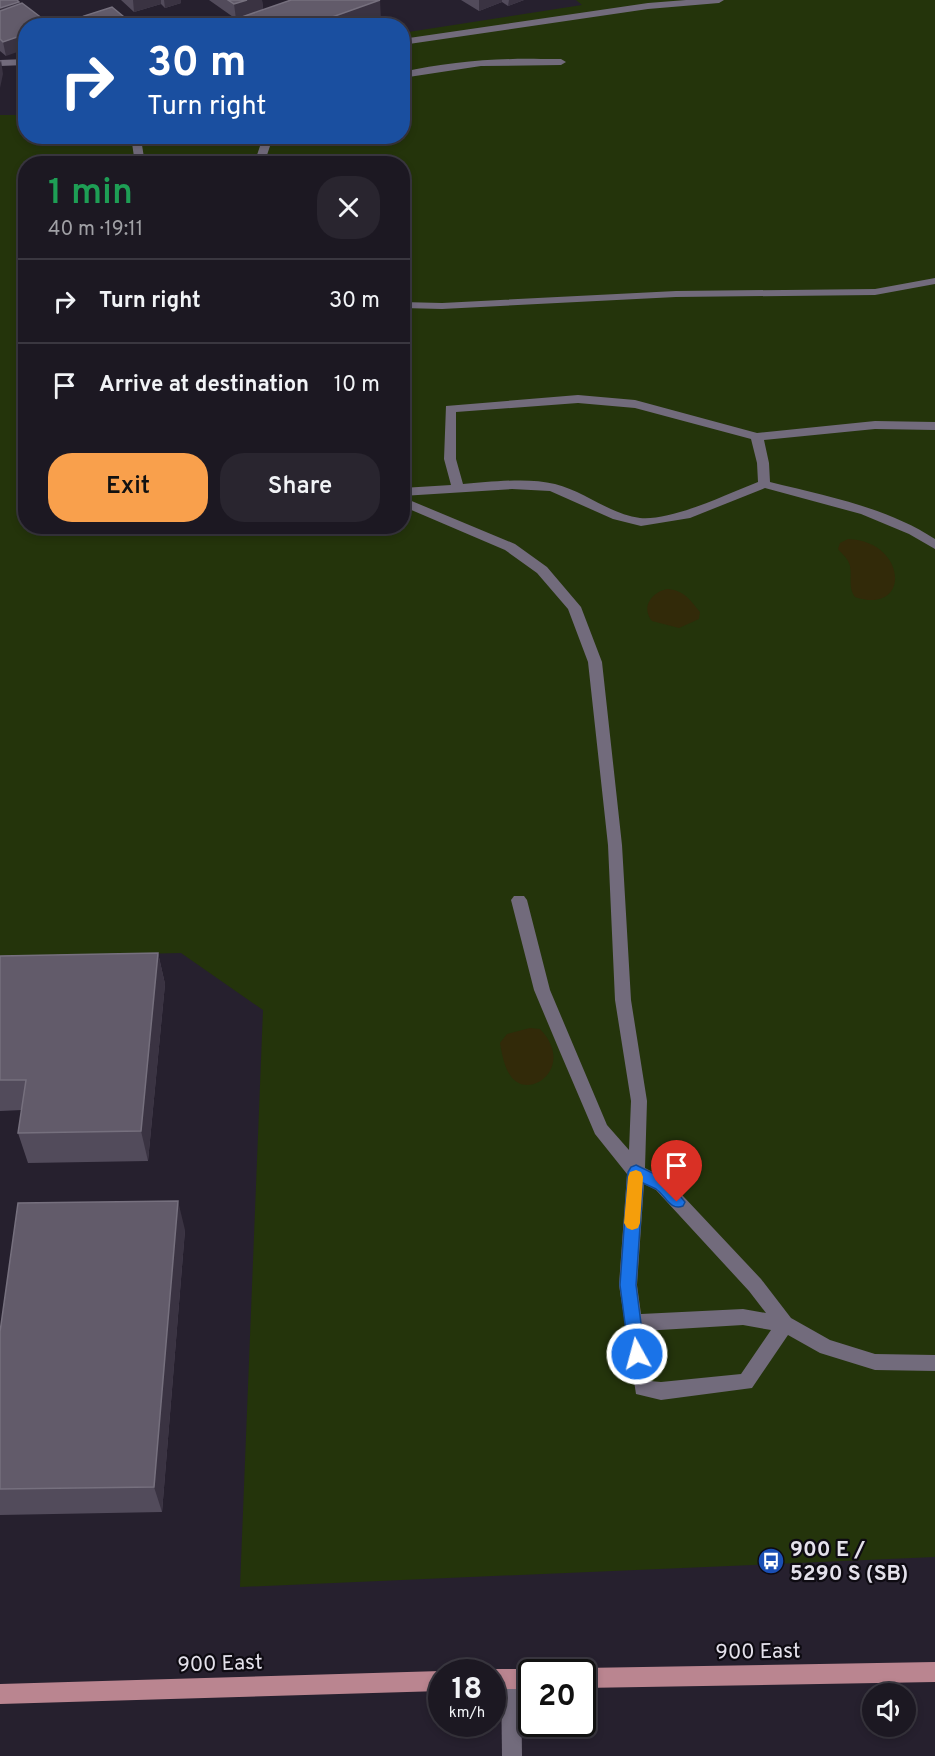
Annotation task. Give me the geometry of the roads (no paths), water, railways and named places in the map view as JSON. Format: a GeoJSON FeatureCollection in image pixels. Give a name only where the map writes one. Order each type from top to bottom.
{"type":"FeatureCollection","features":[{"type":"Feature","properties":{"kind":"main road","name":"900 East"},"geometry":{"type":"LineString","coordinates":[[596,1678],[935,1672]]}},
{"type":"Feature","properties":{"kind":"main road","name":"900 East"},"geometry":{"type":"LineString","coordinates":[[0,1694],[428,1681]]}},
{"type":"Feature","properties":{"kind":"street"},"geometry":{"type":"LineString","coordinates":[[410,41],[648,6],[719,0]]}},
{"type":"Feature","properties":{"kind":"street"},"geometry":{"type":"LineString","coordinates":[[410,73],[434,67],[472,63],[517,60],[561,62]]}},
{"type":"Feature","properties":{"kind":"street"},"geometry":{"type":"LineString","coordinates":[[0,63],[18,62]]}},
{"type":"Feature","properties":{"kind":"street"},"geometry":{"type":"LineString","coordinates":[[410,305],[442,306],[676,294],[875,292],[935,282]]}},
{"type":"Feature","properties":{"kind":"street"},"geometry":{"type":"LineString","coordinates":[[458,489],[450,459],[450,409],[578,399],[635,404],[758,436],[875,425],[935,426]]}},
{"type":"Feature","properties":{"kind":"street"},"geometry":{"type":"LineString","coordinates":[[758,436],[764,484]]}},
{"type":"Feature","properties":{"kind":"street"},"geometry":{"type":"LineString","coordinates":[[410,492],[512,485],[552,487],[617,516],[641,522],[686,515],[764,484],[865,511],[915,531],[935,544]]}},
{"type":"Feature","properties":{"kind":"street"},"geometry":{"type":"LineString","coordinates":[[410,504],[510,547],[542,570],[574,607],[595,662],[615,844],[623,1000],[639,1101],[628,1285],[642,1388],[661,1391],[746,1382],[785,1324]]}},
{"type":"Feature","properties":{"kind":"street"},"geometry":{"type":"LineString","coordinates":[[519,900],[542,990],[601,1129],[636,1172],[662,1185],[755,1285],[785,1324]]}},
{"type":"Feature","properties":{"kind":"street"},"geometry":{"type":"LineString","coordinates":[[633,1323],[743,1317],[785,1324],[826,1347],[875,1362],[935,1363]]}},
{"type":"Feature","properties":{"kind":"street"},"geometry":{"type":"LineString","coordinates":[[511,1679],[512,1756]]}},
{"type":"Feature","properties":{"kind":"place","name":"900 E / 5290 S (SB)"},"geometry":{"type":"Point","coordinates":[771,1561]}}]}
